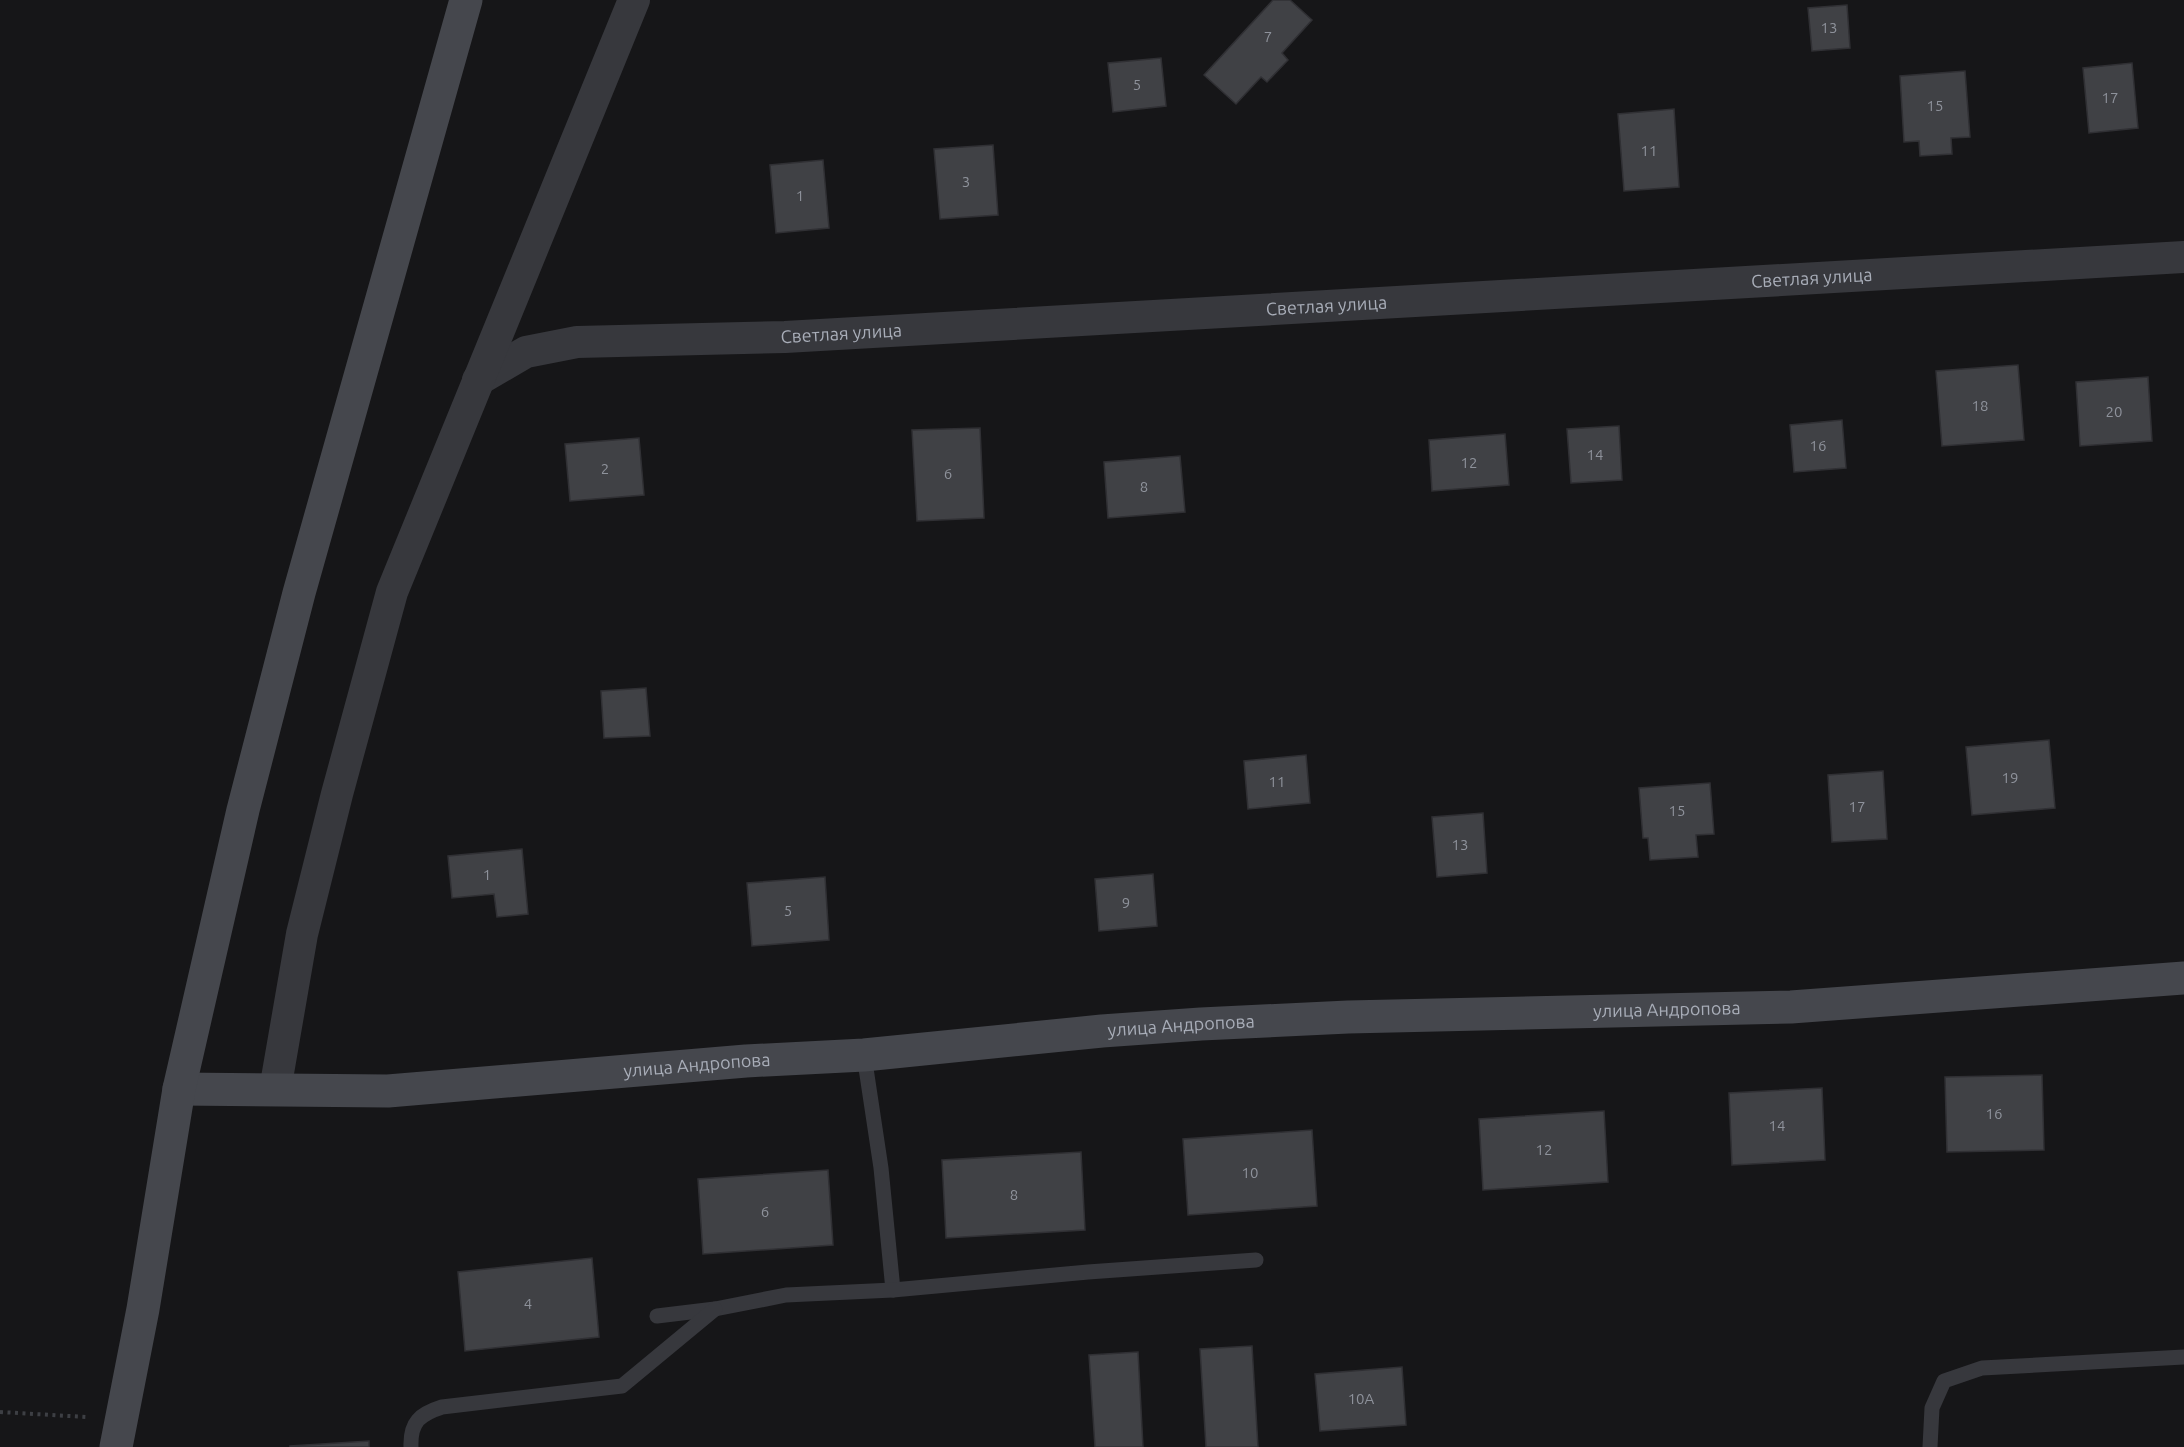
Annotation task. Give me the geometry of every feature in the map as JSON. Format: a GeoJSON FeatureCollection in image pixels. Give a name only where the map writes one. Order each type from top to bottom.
{"type":"FeatureCollection","features":[{"type":"Feature","properties":{"kind":"street"},"geometry":{"type":"LineString","coordinates":[[120,1435],[179,1089],[243,810],[294,616],[466,0]]}},
{"type":"Feature","properties":{"kind":"street"},"geometry":{"type":"LineString","coordinates":[[275,1090],[302,934],[392,592],[634,0]]}},
{"type":"Feature","properties":{"kind":"street","name":"Светлая улица"},"geometry":{"type":"LineString","coordinates":[[478,380],[526,352],[577,342],[843,334],[2184,257]]}},
{"type":"Feature","properties":{"kind":"street","name":"улица Андропова"},"geometry":{"type":"LineString","coordinates":[[179,1089],[388,1091],[746,1061],[864,1055],[1102,1031],[1201,1024],[1348,1017],[1791,1007],[2184,978]]}},
{"type":"Feature","properties":{"kind":"lane"},"geometry":{"type":"LineString","coordinates":[[864,1055],[881,1168],[893,1290]]}},
{"type":"Feature","properties":{"kind":"lane"},"geometry":{"type":"LineString","coordinates":[[657,1316],[715,1309],[786,1295],[893,1290],[1088,1272],[1256,1260]]}},
{"type":"Feature","properties":{"kind":"lane"},"geometry":{"type":"LineString","coordinates":[[411,1447],[416,1422],[426,1412],[442,1407],[622,1386],[715,1309]]}},
{"type":"Feature","properties":{"kind":"lane"},"geometry":{"type":"LineString","coordinates":[[1930,1447],[1932,1408],[1944,1381],[1982,1368],[2184,1357]]}},
{"type":"Feature","properties":{"kind":"path"},"geometry":{"type":"LineString","coordinates":[[0,1412],[76,1416],[120,1435]]}},
{"type":"Feature","properties":{"kind":"building"},"geometry":{"type":"Polygon","coordinates":[[[1273,0],[1290,0],[1312,20],[1282,53],[1288,60],[1267,82],[1261,77],[1236,104],[1204,75],[1273,0]]]}},
{"type":"Feature","properties":{"kind":"building"},"geometry":{"type":"Polygon","coordinates":[[[1847,5],[1850,48],[1812,51],[1808,8],[1847,5]]]}},
{"type":"Feature","properties":{"kind":"building"},"geometry":{"type":"Polygon","coordinates":[[[1161,58],[1166,106],[1113,112],[1108,63],[1161,58]]]}},
{"type":"Feature","properties":{"kind":"building"},"geometry":{"type":"Polygon","coordinates":[[[2132,63],[2138,128],[2089,133],[2083,68],[2132,63]]]}},
{"type":"Feature","properties":{"kind":"building"},"geometry":{"type":"Polygon","coordinates":[[[1965,71],[1970,137],[1951,138],[1952,154],[1920,156],[1919,141],[1904,142],[1900,76],[1965,71]]]}},
{"type":"Feature","properties":{"kind":"building"},"geometry":{"type":"Polygon","coordinates":[[[1674,109],[1679,187],[1624,191],[1618,114],[1674,109]]]}},
{"type":"Feature","properties":{"kind":"building"},"geometry":{"type":"Polygon","coordinates":[[[993,145],[998,215],[940,219],[934,149],[993,145]]]}},
{"type":"Feature","properties":{"kind":"building"},"geometry":{"type":"Polygon","coordinates":[[[823,160],[829,228],[776,233],[770,165],[823,160]]]}},
{"type":"Feature","properties":{"kind":"building"},"geometry":{"type":"Polygon","coordinates":[[[2018,365],[2024,440],[1942,446],[1936,371],[2018,365]]]}},
{"type":"Feature","properties":{"kind":"building"},"geometry":{"type":"Polygon","coordinates":[[[2148,377],[2152,441],[2080,446],[2076,382],[2148,377]]]}},
{"type":"Feature","properties":{"kind":"building"},"geometry":{"type":"Polygon","coordinates":[[[1842,420],[1846,468],[1794,472],[1790,425],[1842,420]]]}},
{"type":"Feature","properties":{"kind":"building"},"geometry":{"type":"Polygon","coordinates":[[[1619,426],[1622,480],[1571,483],[1567,429],[1619,426]]]}},
{"type":"Feature","properties":{"kind":"building"},"geometry":{"type":"Polygon","coordinates":[[[980,428],[984,518],[917,521],[912,430],[980,428]]]}},
{"type":"Feature","properties":{"kind":"building"},"geometry":{"type":"Polygon","coordinates":[[[1505,434],[1509,485],[1432,491],[1429,440],[1505,434]]]}},
{"type":"Feature","properties":{"kind":"building"},"geometry":{"type":"Polygon","coordinates":[[[639,438],[644,495],[570,501],[565,444],[639,438]]]}},
{"type":"Feature","properties":{"kind":"building"},"geometry":{"type":"Polygon","coordinates":[[[1180,456],[1185,512],[1108,518],[1104,462],[1180,456]]]}},
{"type":"Feature","properties":{"kind":"building"},"geometry":{"type":"Polygon","coordinates":[[[646,688],[650,736],[604,738],[601,691],[646,688]]]}},
{"type":"Feature","properties":{"kind":"building"},"geometry":{"type":"Polygon","coordinates":[[[2049,740],[2055,808],[1972,815],[1966,747],[2049,740]]]}},
{"type":"Feature","properties":{"kind":"building"},"geometry":{"type":"Polygon","coordinates":[[[1306,755],[1310,803],[1248,809],[1244,761],[1306,755]]]}},
{"type":"Feature","properties":{"kind":"building"},"geometry":{"type":"Polygon","coordinates":[[[1883,771],[1887,839],[1832,842],[1828,775],[1883,771]]]}},
{"type":"Feature","properties":{"kind":"building"},"geometry":{"type":"Polygon","coordinates":[[[1710,783],[1714,834],[1696,835],[1698,857],[1650,860],[1648,838],[1643,838],[1639,788],[1710,783]]]}},
{"type":"Feature","properties":{"kind":"building"},"geometry":{"type":"Polygon","coordinates":[[[1483,813],[1487,873],[1437,877],[1432,817],[1483,813]]]}},
{"type":"Feature","properties":{"kind":"building"},"geometry":{"type":"Polygon","coordinates":[[[522,849],[528,914],[497,917],[494,894],[452,898],[448,856],[522,849]]]}},
{"type":"Feature","properties":{"kind":"building"},"geometry":{"type":"Polygon","coordinates":[[[1153,874],[1157,926],[1099,931],[1095,879],[1153,874]]]}},
{"type":"Feature","properties":{"kind":"building"},"geometry":{"type":"Polygon","coordinates":[[[825,877],[829,940],[752,946],[747,883],[825,877]]]}},
{"type":"Feature","properties":{"kind":"building"},"geometry":{"type":"Polygon","coordinates":[[[2042,1075],[2044,1150],[1947,1152],[1945,1077],[2042,1075]]]}},
{"type":"Feature","properties":{"kind":"building"},"geometry":{"type":"Polygon","coordinates":[[[1822,1088],[1825,1160],[1732,1165],[1729,1093],[1822,1088]]]}},
{"type":"Feature","properties":{"kind":"building"},"geometry":{"type":"Polygon","coordinates":[[[1604,1111],[1608,1182],[1483,1190],[1479,1119],[1604,1111]]]}},
{"type":"Feature","properties":{"kind":"building"},"geometry":{"type":"Polygon","coordinates":[[[1312,1130],[1317,1206],[1188,1215],[1183,1139],[1312,1130]]]}},
{"type":"Feature","properties":{"kind":"building"},"geometry":{"type":"Polygon","coordinates":[[[1081,1152],[1085,1230],[946,1238],[942,1160],[1081,1152]]]}},
{"type":"Feature","properties":{"kind":"building"},"geometry":{"type":"Polygon","coordinates":[[[828,1170],[833,1245],[703,1254],[698,1179],[828,1170]]]}},
{"type":"Feature","properties":{"kind":"building"},"geometry":{"type":"Polygon","coordinates":[[[592,1258],[599,1337],[465,1351],[458,1272],[592,1258]]]}},
{"type":"Feature","properties":{"kind":"building"},"geometry":{"type":"Polygon","coordinates":[[[1252,1346],[1258,1447],[1206,1447],[1200,1349],[1252,1346]]]}},
{"type":"Feature","properties":{"kind":"building"},"geometry":{"type":"Polygon","coordinates":[[[1138,1352],[1143,1447],[1095,1447],[1089,1355],[1138,1352]]]}},
{"type":"Feature","properties":{"kind":"building"},"geometry":{"type":"Polygon","coordinates":[[[1402,1367],[1406,1425],[1320,1431],[1315,1374],[1402,1367]]]}},
{"type":"Feature","properties":{"kind":"building"},"geometry":{"type":"Polygon","coordinates":[[[369,1441],[369,1447],[290,1447],[290,1446],[369,1441]]]}}]}
